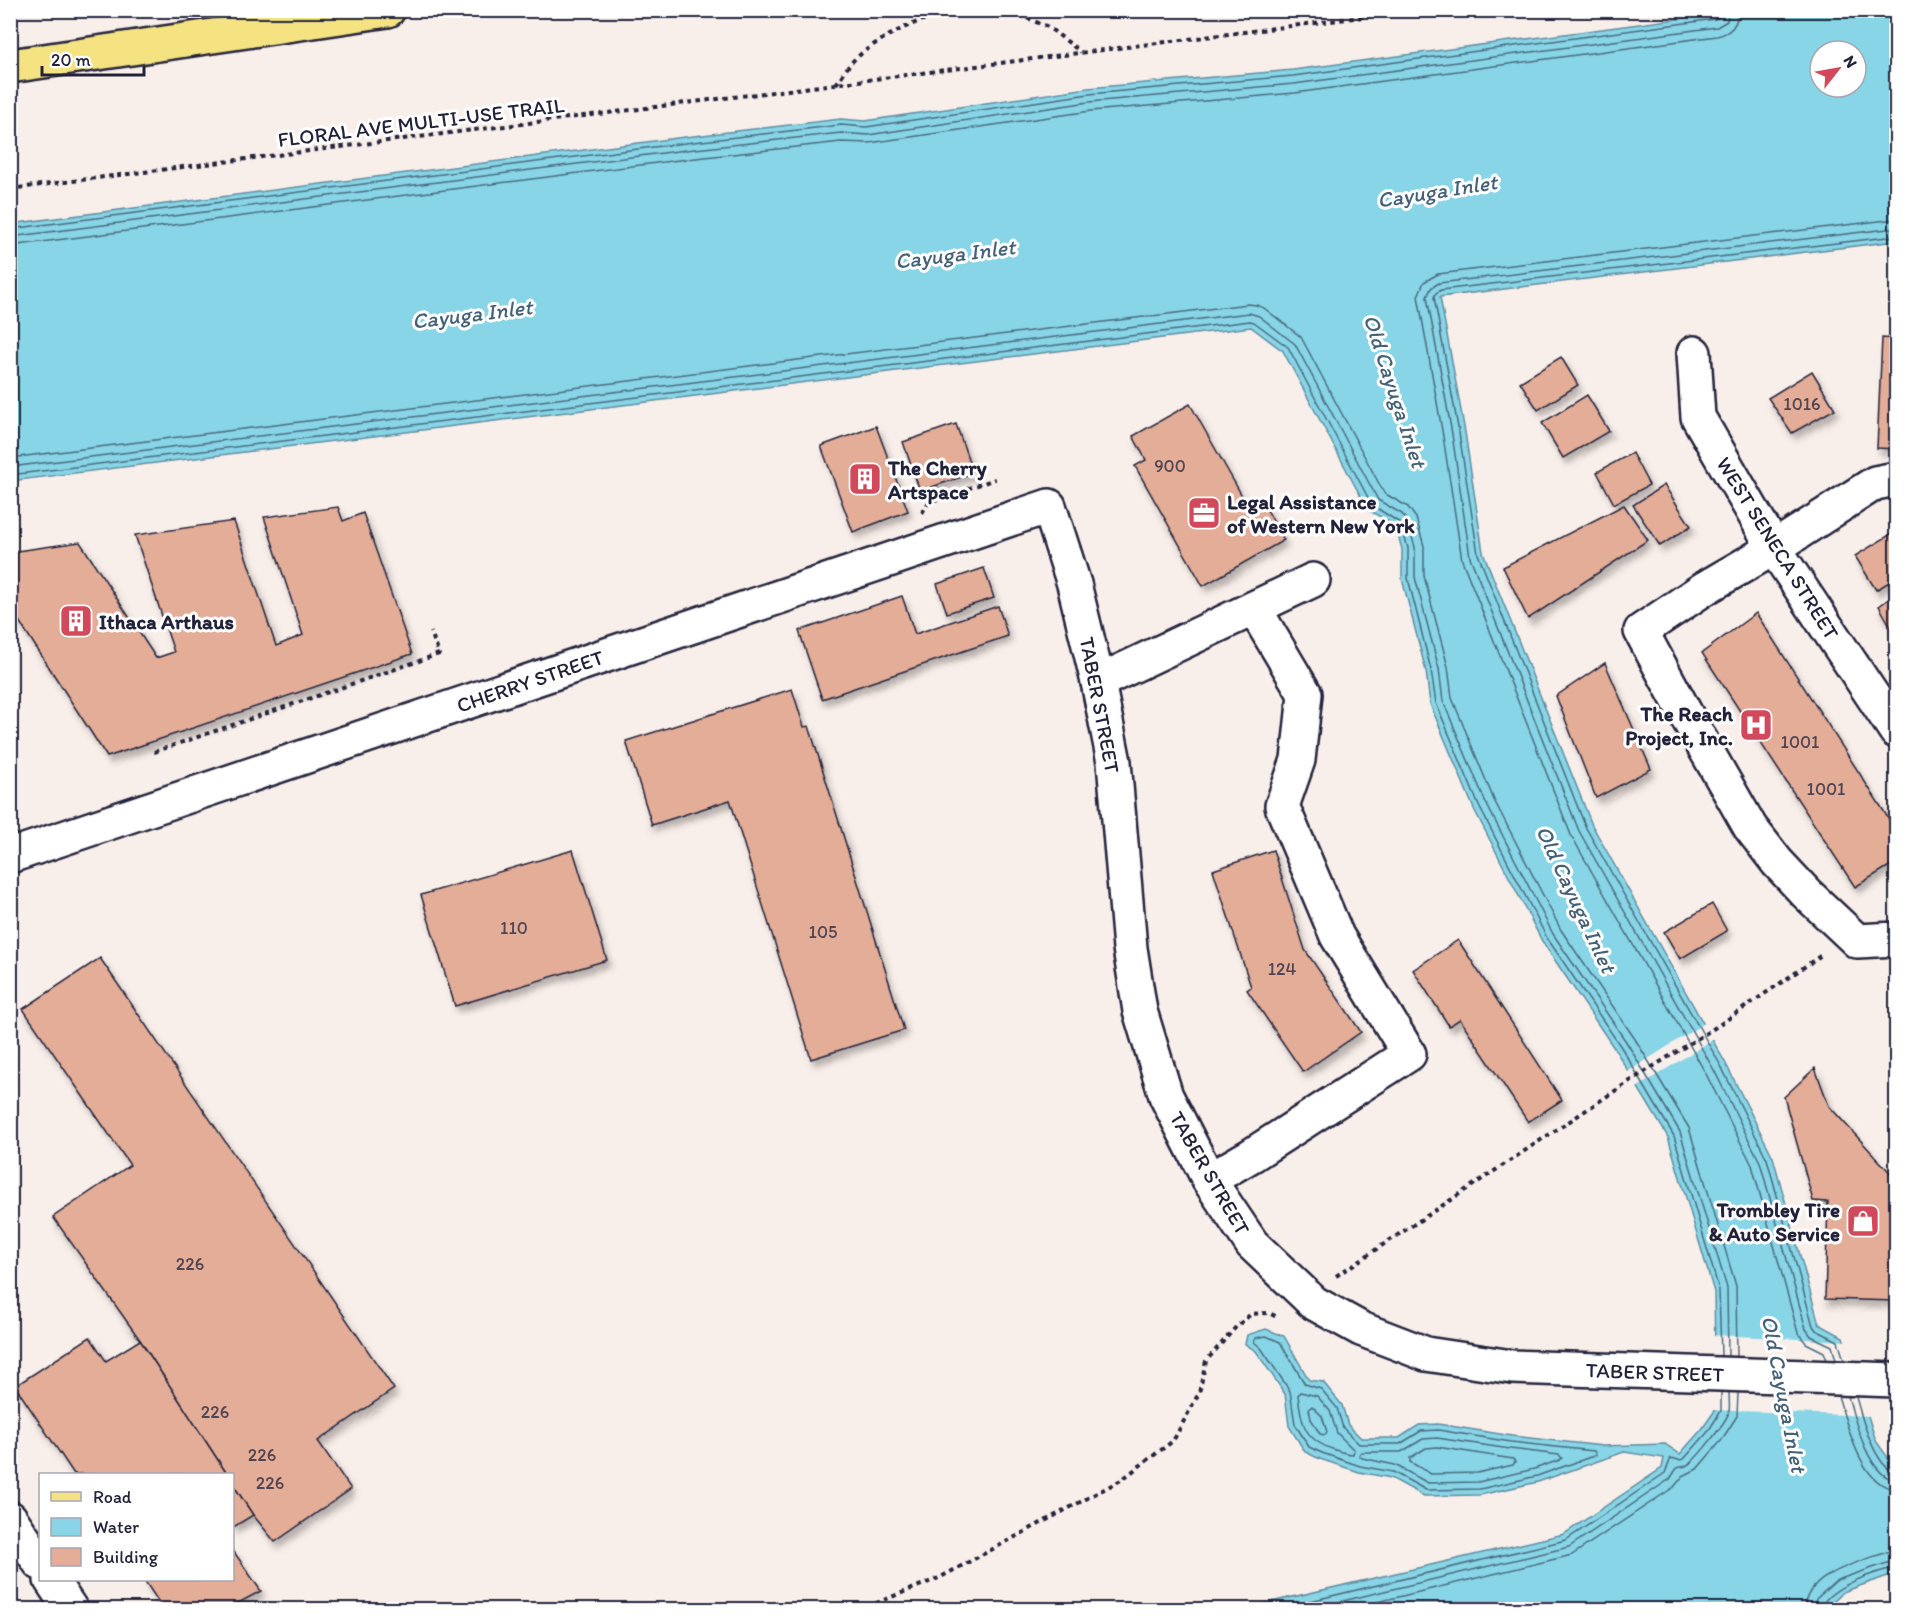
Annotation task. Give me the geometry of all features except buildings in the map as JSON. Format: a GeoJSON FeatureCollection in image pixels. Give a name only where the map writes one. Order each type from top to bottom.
{"type":"FeatureCollection","features":[{"type":"Feature","properties":{"kind":"main road"},"geometry":{"type":"LineString","coordinates":[[10,66],[388,10]]}},
{"type":"Feature","properties":{"kind":"street","name":"WEST SENECA STREET"},"geometry":{"type":"LineString","coordinates":[[1694,353],[1698,417],[1774,548],[1886,695],[1896,731]]}},
{"type":"Feature","properties":{"kind":"street"},"geometry":{"type":"LineString","coordinates":[[1896,479],[1875,483],[1774,548],[1705,588],[1641,631],[1750,827],[1777,862],[1857,941],[1896,939]]}},
{"type":"Feature","properties":{"kind":"street","name":"TABER STREET"},"geometry":{"type":"LineString","coordinates":[[1049,506],[1074,584],[1098,682],[1114,762],[1130,948],[1140,1011],[1166,1096],[1209,1179],[1252,1244],[1306,1314],[1360,1329],[1426,1354],[1512,1367],[1893,1380]]}},
{"type":"Feature","properties":{"kind":"street","name":"CHERRY STREET"},"geometry":{"type":"LineString","coordinates":[[10,856],[1049,506]]}},
{"type":"Feature","properties":{"kind":"street"},"geometry":{"type":"LineString","coordinates":[[1098,682],[1313,580]]}},
{"type":"Feature","properties":{"kind":"street"},"geometry":{"type":"LineString","coordinates":[[1209,1179],[1252,1155],[1409,1054],[1337,936],[1282,806],[1298,760],[1305,694],[1254,608]]}},
{"type":"Feature","properties":{"kind":"street"},"geometry":{"type":"LineString","coordinates":[[10,1518],[39,1562]]}},
{"type":"Feature","properties":{"kind":"street"},"geometry":{"type":"LineString","coordinates":[[52,1581],[71,1610]]}},
{"type":"Feature","properties":{"kind":"path"},"geometry":{"type":"LineString","coordinates":[[836,85],[854,60],[885,37],[951,10]]}},
{"type":"Feature","properties":{"kind":"path"},"geometry":{"type":"LineString","coordinates":[[965,10],[1017,14],[1048,27],[1081,52]]}},
{"type":"Feature","properties":{"kind":"path","name":"FLORAL AVE MULTI-USE TRAIL"},"geometry":{"type":"LineString","coordinates":[[10,189],[1417,10]]}},
{"type":"Feature","properties":{"kind":"path"},"geometry":{"type":"LineString","coordinates":[[920,516],[929,502],[995,479]]}},
{"type":"Feature","properties":{"kind":"path"},"geometry":{"type":"LineString","coordinates":[[154,752],[439,654],[431,632]]}},
{"type":"Feature","properties":{"kind":"path"},"geometry":{"type":"LineString","coordinates":[[859,1610],[939,1578],[1121,1480],[1173,1441],[1199,1393],[1206,1361],[1236,1327],[1251,1314],[1306,1314],[1333,1279],[1627,1083],[1719,1025],[1820,955],[1857,941]]}},
{"type":"Feature","properties":{"kind":"water"},"geometry":{"type":"Polygon","coordinates":[[[1737,11],[1896,11],[1896,241],[1440,297],[1465,432],[1483,552],[1592,825],[1726,1064],[1773,1157],[1819,1324],[1843,1337],[1876,1441],[1896,1469],[1896,1573],[1843,1592],[1824,1609],[1241,1609],[1564,1534],[1662,1468],[1664,1458],[1624,1452],[1538,1482],[1480,1495],[1424,1496],[1391,1478],[1359,1472],[1305,1452],[1289,1426],[1285,1394],[1256,1351],[1245,1344],[1247,1335],[1266,1329],[1284,1336],[1309,1380],[1323,1382],[1342,1405],[1348,1425],[1361,1438],[1399,1438],[1419,1425],[1438,1424],[1512,1436],[1603,1446],[1665,1444],[1680,1454],[1716,1409],[1714,1292],[1668,1137],[1616,1051],[1542,941],[1474,809],[1430,704],[1426,671],[1402,579],[1402,549],[1395,525],[1368,510],[1283,351],[1251,327],[11,481],[10,224],[685,137],[841,119],[865,121],[1088,88],[1293,70],[1737,11]]]}},
{"type":"Feature","properties":{"kind":"pier"},"geometry":{"type":"Polygon","coordinates":[[[1706,1022],[1715,1038],[1635,1089],[1626,1073],[1706,1022]]]}},
{"type":"Feature","properties":{"kind":"pier"},"geometry":{"type":"Polygon","coordinates":[[[1711,1335],[1848,1341],[1871,1416],[1711,1410],[1713,1408],[1711,1335]]]}},
{"type":"Feature","properties":{"kind":"place","name":"The Cherry Artspace"},"geometry":{"type":"Point","coordinates":[865,479]}},
{"type":"Feature","properties":{"kind":"place","name":"Legal Assistance of Western New York"},"geometry":{"type":"Point","coordinates":[1204,513]}},
{"type":"Feature","properties":{"kind":"place","name":"Ithaca Arthaus"},"geometry":{"type":"Point","coordinates":[76,621]}},
{"type":"Feature","properties":{"kind":"place","name":"The Reach Project, Inc."},"geometry":{"type":"Point","coordinates":[1756,725]}},
{"type":"Feature","properties":{"kind":"place","name":"Trombley Tire & Auto Service"},"geometry":{"type":"Point","coordinates":[1863,1221]}},
{"type":"Feature","properties":{"kind":"water label","name":"Cayuga Inlet"},"geometry":{"type":"Point","coordinates":[1437,191]}},
{"type":"Feature","properties":{"kind":"water label","name":"Cayuga Inlet"},"geometry":{"type":"Point","coordinates":[955,254]}},
{"type":"Feature","properties":{"kind":"water label","name":"Cayuga Inlet"},"geometry":{"type":"Point","coordinates":[472,314]}},
{"type":"Feature","properties":{"kind":"water label","name":"Old Cayuga Inlet"},"geometry":{"type":"Point","coordinates":[1395,391]}},
{"type":"Feature","properties":{"kind":"water label","name":"Old Cayuga Inlet"},"geometry":{"type":"Point","coordinates":[1576,899]}},
{"type":"Feature","properties":{"kind":"water label","name":"Old Cayuga Inlet"},"geometry":{"type":"Point","coordinates":[1784,1394]}}]}
